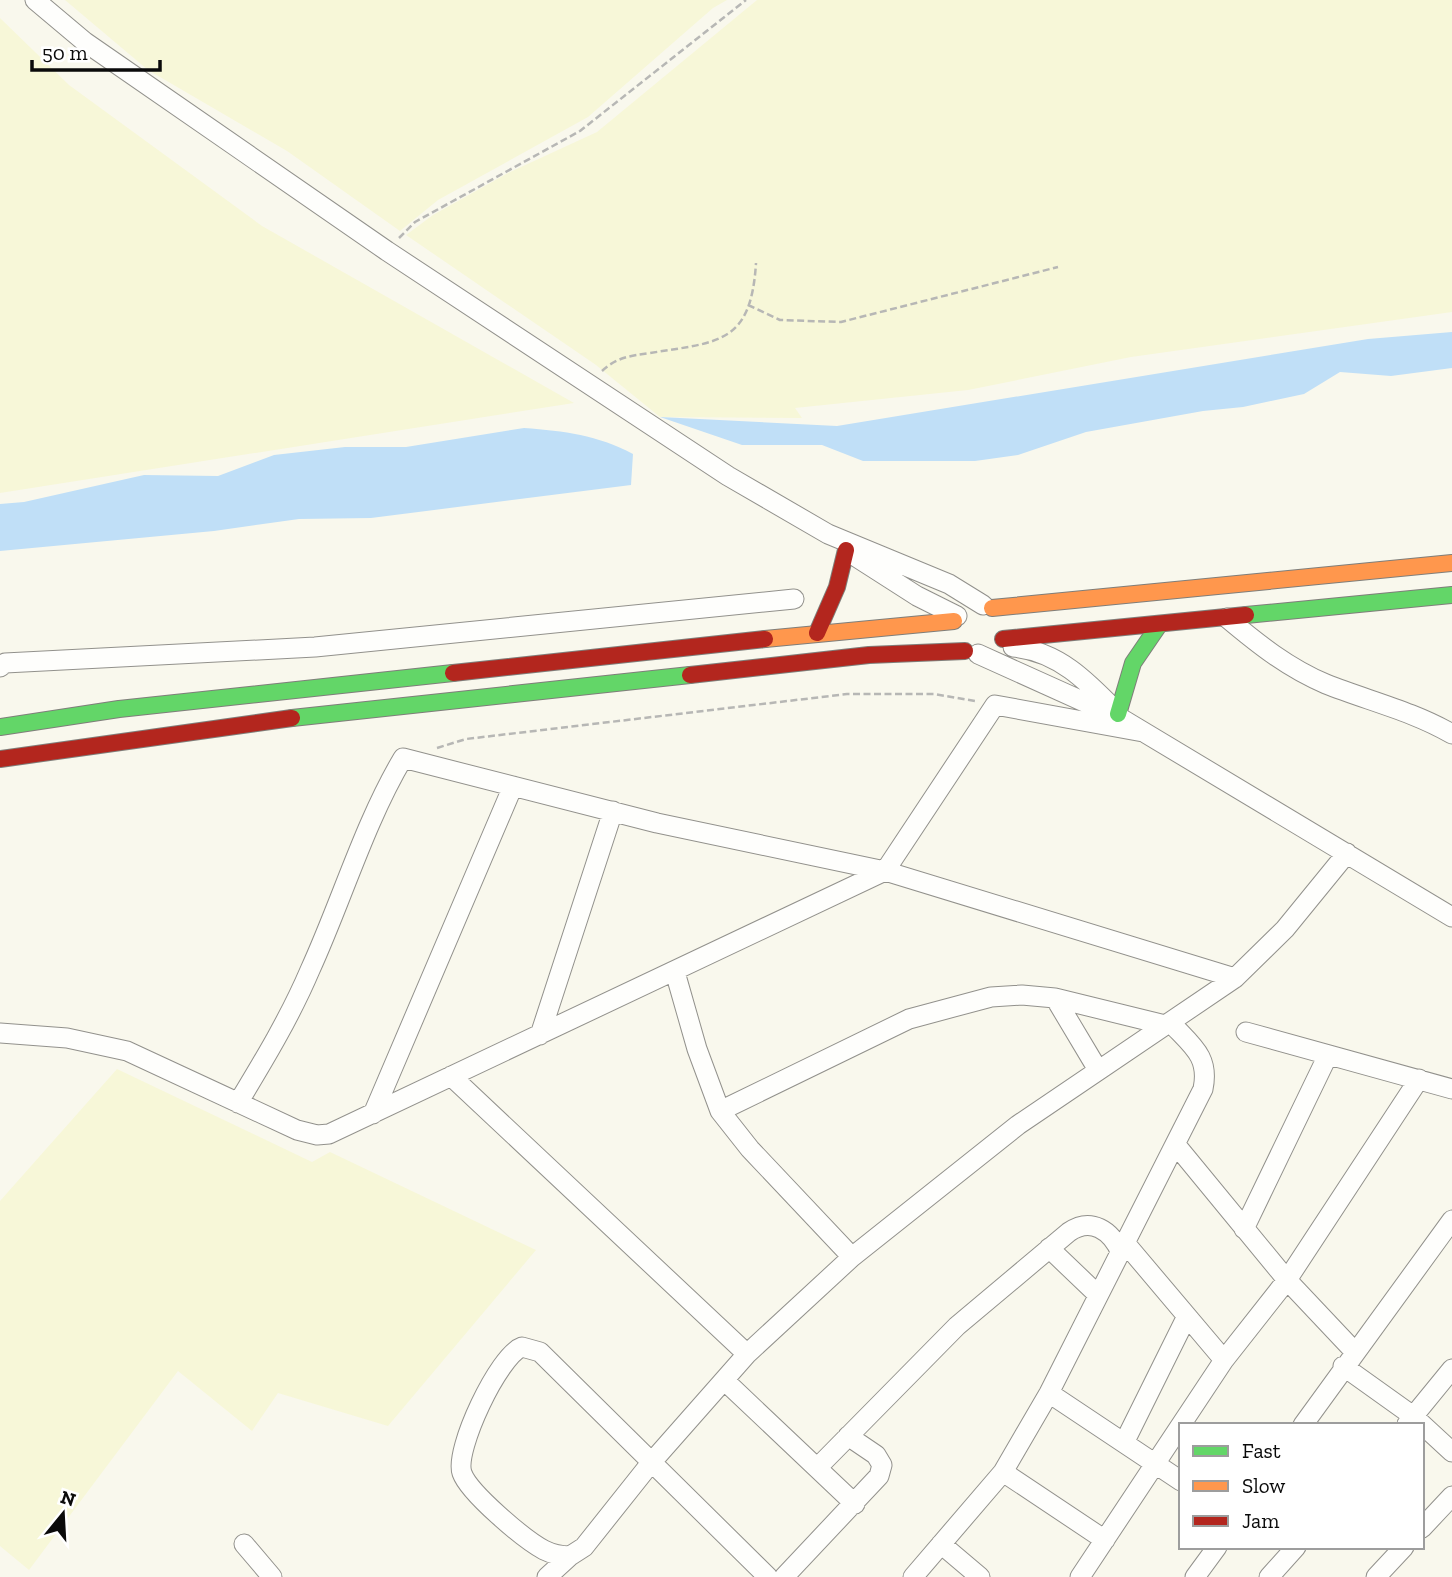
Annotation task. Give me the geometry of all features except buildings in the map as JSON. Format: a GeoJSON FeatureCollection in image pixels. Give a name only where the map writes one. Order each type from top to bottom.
{"type":"FeatureCollection","features":[{"type":"Feature","properties":{"kind":"main road"},"geometry":{"type":"LineString","coordinates":[[817,633],[837,587],[846,550]]}},
{"type":"Feature","properties":{"kind":"main road"},"geometry":{"type":"LineString","coordinates":[[0,727],[119,709],[956,618],[973,605],[987,607],[1452,563]]}},
{"type":"Feature","properties":{"kind":"main road"},"geometry":{"type":"LineString","coordinates":[[0,759],[232,725],[869,655],[972,653],[1001,642],[1452,595]]}},
{"type":"Feature","properties":{"kind":"main road"},"geometry":{"type":"LineString","coordinates":[[987,607],[1003,624],[1001,642]]}},
{"type":"Feature","properties":{"kind":"main road"},"geometry":{"type":"LineString","coordinates":[[956,618],[954,635],[972,653]]}},
{"type":"Feature","properties":{"kind":"main road"},"geometry":{"type":"LineString","coordinates":[[1120,717],[1133,663],[1159,625]]}},
{"type":"Feature","properties":{"kind":"street"},"geometry":{"type":"LineString","coordinates":[[35,0],[85,42],[387,251],[586,386],[728,477],[828,534],[949,584],[987,607]]}},
{"type":"Feature","properties":{"kind":"street"},"geometry":{"type":"LineString","coordinates":[[828,534],[846,550],[956,618]]}},
{"type":"Feature","properties":{"kind":"street"},"geometry":{"type":"LineString","coordinates":[[2,664],[315,647],[794,599]]}},
{"type":"Feature","properties":{"kind":"street"},"geometry":{"type":"LineString","coordinates":[[1227,618],[1272,655],[1296,669],[1326,684],[1399,708],[1452,734]]}},
{"type":"Feature","properties":{"kind":"street"},"geometry":{"type":"LineString","coordinates":[[1001,642],[1031,649],[1062,663],[1093,687],[1120,717]]}},
{"type":"Feature","properties":{"kind":"street"},"geometry":{"type":"LineString","coordinates":[[972,653],[1120,717],[1452,917]]}},
{"type":"Feature","properties":{"kind":"street"},"geometry":{"type":"LineString","coordinates":[[0,1033],[67,1038],[127,1051],[297,1129],[317,1135],[338,1132],[885,871],[995,705],[1143,732]]}},
{"type":"Feature","properties":{"kind":"street"},"geometry":{"type":"LineString","coordinates":[[238,1103],[278,1038],[310,970],[369,828],[404,758],[613,811],[885,871],[1236,978]]}},
{"type":"Feature","properties":{"kind":"street"},"geometry":{"type":"LineString","coordinates":[[373,1114],[513,786]]}},
{"type":"Feature","properties":{"kind":"street"},"geometry":{"type":"LineString","coordinates":[[540,1035],[613,811]]}},
{"type":"Feature","properties":{"kind":"street"},"geometry":{"type":"LineString","coordinates":[[547,1577],[584,1547],[650,1464],[747,1354],[852,1257],[1018,1125],[1236,978],[1285,929],[1348,853]]}},
{"type":"Feature","properties":{"kind":"street"},"geometry":{"type":"LineString","coordinates":[[675,972],[697,1049],[720,1111],[750,1149],[852,1257]]}},
{"type":"Feature","properties":{"kind":"street"},"geometry":{"type":"LineString","coordinates":[[720,1111],[909,1019],[942,1007],[991,997],[1022,995],[1055,998],[1168,1024],[1196,1049],[1206,1066],[1203,1089],[1049,1393],[1003,1472],[913,1577]]}},
{"type":"Feature","properties":{"kind":"street"},"geometry":{"type":"LineString","coordinates":[[1055,998],[1098,1070]]}},
{"type":"Feature","properties":{"kind":"street"},"geometry":{"type":"LineString","coordinates":[[1246,1032],[1452,1089]]}},
{"type":"Feature","properties":{"kind":"street"},"geometry":{"type":"LineString","coordinates":[[1244,1228],[1328,1055]]}},
{"type":"Feature","properties":{"kind":"street"},"geometry":{"type":"LineString","coordinates":[[451,1076],[747,1354]]}},
{"type":"Feature","properties":{"kind":"street"},"geometry":{"type":"LineString","coordinates":[[1181,1423],[1224,1360],[1287,1280],[1419,1079]]}},
{"type":"Feature","properties":{"kind":"street"},"geometry":{"type":"LineString","coordinates":[[1176,1145],[1349,1359],[1410,1421],[1452,1369]]}},
{"type":"Feature","properties":{"kind":"street"},"geometry":{"type":"LineString","coordinates":[[1304,1423],[1452,1220]]}},
{"type":"Feature","properties":{"kind":"street"},"geometry":{"type":"LineString","coordinates":[[817,1468],[957,1326],[1069,1232],[1086,1224],[1110,1235],[1124,1248],[1224,1360]]}},
{"type":"Feature","properties":{"kind":"street"},"geometry":{"type":"LineString","coordinates":[[1049,1248],[1097,1294]]}},
{"type":"Feature","properties":{"kind":"street"},"geometry":{"type":"LineString","coordinates":[[1124,1443],[1186,1318]]}},
{"type":"Feature","properties":{"kind":"street"},"geometry":{"type":"LineString","coordinates":[[570,1556],[547,1552],[534,1544],[473,1489],[462,1473],[462,1459],[490,1384],[509,1355],[523,1347],[540,1352],[650,1464],[768,1577]]}},
{"type":"Feature","properties":{"kind":"street"},"geometry":{"type":"LineString","coordinates":[[724,1380],[855,1504]]}},
{"type":"Feature","properties":{"kind":"street"},"geometry":{"type":"LineString","coordinates":[[1049,1393],[1179,1480]]}},
{"type":"Feature","properties":{"kind":"street"},"geometry":{"type":"LineString","coordinates":[[1080,1577],[1179,1426]]}},
{"type":"Feature","properties":{"kind":"street"},"geometry":{"type":"LineString","coordinates":[[1424,1431],[1452,1452]]}},
{"type":"Feature","properties":{"kind":"street"},"geometry":{"type":"LineString","coordinates":[[784,1577],[879,1476],[882,1465],[876,1455],[848,1436]]}},
{"type":"Feature","properties":{"kind":"street"},"geometry":{"type":"LineString","coordinates":[[1003,1472],[1105,1540]]}},
{"type":"Feature","properties":{"kind":"street"},"geometry":{"type":"LineString","coordinates":[[1424,1526],[1452,1496]]}},
{"type":"Feature","properties":{"kind":"street"},"geometry":{"type":"LineString","coordinates":[[244,1544],[272,1577]]}},
{"type":"Feature","properties":{"kind":"street"},"geometry":{"type":"LineString","coordinates":[[940,1544],[980,1577]]}},
{"type":"Feature","properties":{"kind":"street"},"geometry":{"type":"LineString","coordinates":[[1195,1577],[1216,1549]]}},
{"type":"Feature","properties":{"kind":"street"},"geometry":{"type":"LineString","coordinates":[[1269,1577],[1294,1549]]}},
{"type":"Feature","properties":{"kind":"street"},"geometry":{"type":"LineString","coordinates":[[1376,1577],[1402,1549]]}},
{"type":"Feature","properties":{"kind":"path"},"geometry":{"type":"LineString","coordinates":[[387,251],[415,222],[580,131],[746,0]]}},
{"type":"Feature","properties":{"kind":"path"},"geometry":{"type":"LineString","coordinates":[[586,386],[616,359],[714,344],[743,323],[754,288],[755,263]]}},
{"type":"Feature","properties":{"kind":"path"},"geometry":{"type":"LineString","coordinates":[[748,305],[780,320],[841,322],[1058,267]]}},
{"type":"Feature","properties":{"kind":"path"},"geometry":{"type":"LineString","coordinates":[[404,758],[466,739],[847,694],[934,694],[995,705]]}},
{"type":"Feature","properties":{"kind":"green space"},"geometry":{"type":"Polygon","coordinates":[[[65,0],[727,0],[713,8],[588,117],[438,200],[400,231],[287,151],[148,70],[65,0]]]}},
{"type":"Feature","properties":{"kind":"green space"},"geometry":{"type":"Polygon","coordinates":[[[757,0],[1452,0],[1452,312],[1131,357],[968,390],[795,408],[802,418],[660,417],[596,365],[406,235],[433,215],[508,173],[597,132],[757,0]]]}},
{"type":"Feature","properties":{"kind":"green space"},"geometry":{"type":"Polygon","coordinates":[[[0,18],[69,85],[262,226],[574,403],[0,493],[0,18]]]}},
{"type":"Feature","properties":{"kind":"green space"},"geometry":{"type":"Polygon","coordinates":[[[117,1069],[312,1162],[330,1152],[536,1250],[388,1426],[278,1393],[252,1431],[178,1371],[29,1570],[0,1546],[0,1201],[117,1069]]]}},
{"type":"Feature","properties":{"kind":"water"},"geometry":{"type":"Polygon","coordinates":[[[1452,332],[1452,368],[1391,376],[1340,372],[1304,394],[1243,407],[1203,411],[1086,432],[1018,455],[975,461],[863,461],[822,445],[742,445],[660,417],[837,426],[1368,339],[1452,332]]]}},
{"type":"Feature","properties":{"kind":"water"},"geometry":{"type":"Polygon","coordinates":[[[524,428],[580,435],[607,442],[633,454],[631,485],[371,518],[299,519],[214,531],[0,551],[0,504],[24,502],[144,475],[218,476],[274,455],[345,447],[406,447],[524,428]]]}},
{"type":"Feature","properties":{"kind":"traffic: fast"},"geometry":{"type":"LineString","coordinates":[[1246,615],[1452,595]]}},
{"type":"Feature","properties":{"kind":"traffic: fast"},"geometry":{"type":"LineString","coordinates":[[1118,714],[1133,663],[1159,625]]}},
{"type":"Feature","properties":{"kind":"traffic: fast"},"geometry":{"type":"LineString","coordinates":[[0,727],[119,709],[453,673]]}},
{"type":"Feature","properties":{"kind":"traffic: fast"},"geometry":{"type":"LineString","coordinates":[[292,718],[690,675]]}},
{"type":"Feature","properties":{"kind":"traffic: slow"},"geometry":{"type":"LineString","coordinates":[[992,608],[1452,563]]}},
{"type":"Feature","properties":{"kind":"traffic: slow"},"geometry":{"type":"LineString","coordinates":[[765,639],[954,621]]}},
{"type":"Feature","properties":{"kind":"traffic: jam"},"geometry":{"type":"LineString","coordinates":[[817,633],[837,587],[846,550]]}},
{"type":"Feature","properties":{"kind":"traffic: jam"},"geometry":{"type":"LineString","coordinates":[[1003,639],[1246,615]]}},
{"type":"Feature","properties":{"kind":"traffic: jam"},"geometry":{"type":"LineString","coordinates":[[453,673],[765,639]]}},
{"type":"Feature","properties":{"kind":"traffic: jam"},"geometry":{"type":"LineString","coordinates":[[690,675],[869,655],[965,651]]}},
{"type":"Feature","properties":{"kind":"traffic: jam"},"geometry":{"type":"LineString","coordinates":[[0,759],[292,718]]}}]}
